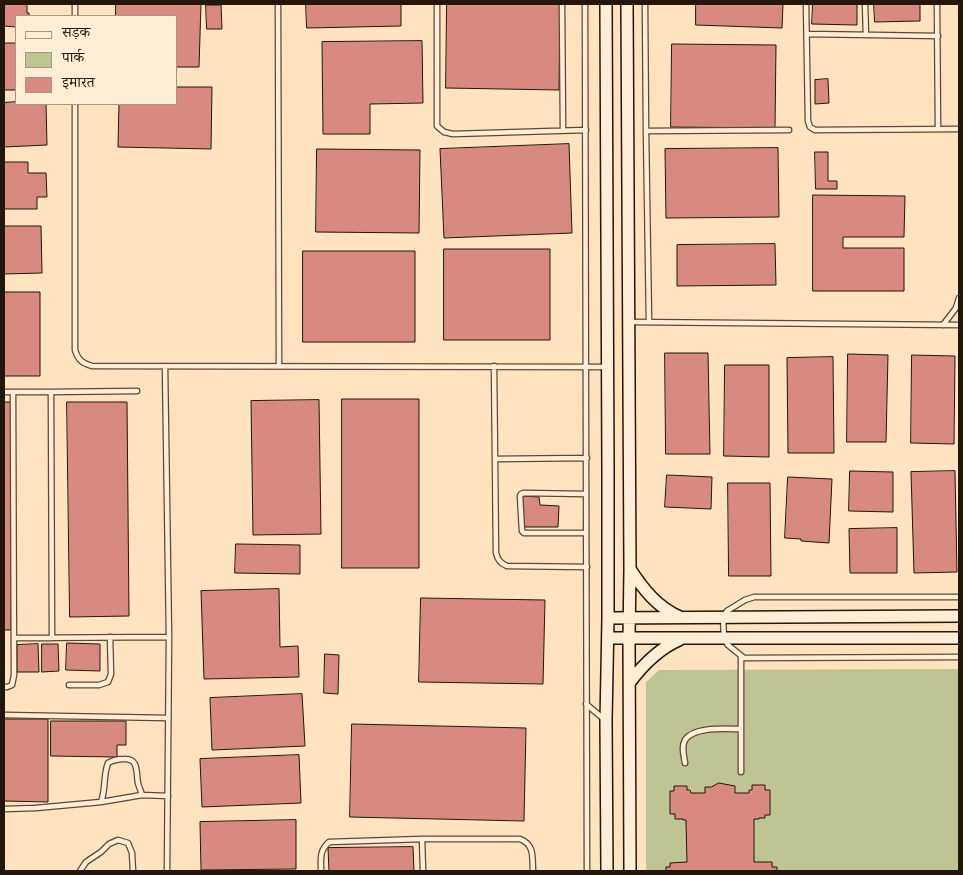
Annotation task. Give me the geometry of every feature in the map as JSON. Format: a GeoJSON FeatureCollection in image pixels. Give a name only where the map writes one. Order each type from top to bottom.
{"type":"FeatureCollection","features":[{"type":"Feature","properties":{"kind":"street"},"geometry":{"type":"LineString","coordinates":[[606,4],[608,346],[607,871]]}},
{"type":"Feature","properties":{"kind":"street"},"geometry":{"type":"LineString","coordinates":[[627,4],[630,871]]}},
{"type":"Feature","properties":{"kind":"street"},"geometry":{"type":"LineString","coordinates":[[608,346],[628,346]]}},
{"type":"Feature","properties":{"kind":"street"},"geometry":{"type":"LineString","coordinates":[[630,569],[643,588],[659,604],[673,614],[683,618]]}},
{"type":"Feature","properties":{"kind":"street"},"geometry":{"type":"LineString","coordinates":[[608,618],[959,616]]}},
{"type":"Feature","properties":{"kind":"street"},"geometry":{"type":"LineString","coordinates":[[608,638],[959,638]]}},
{"type":"Feature","properties":{"kind":"street"},"geometry":{"type":"LineString","coordinates":[[630,682],[647,662],[661,650],[682,638]]}},
{"type":"Feature","properties":{"kind":"lane"},"geometry":{"type":"LineString","coordinates":[[278,4],[278,366]]}},
{"type":"Feature","properties":{"kind":"lane"},"geometry":{"type":"LineString","coordinates":[[437,4],[437,126],[444,132],[453,134],[586,130]]}},
{"type":"Feature","properties":{"kind":"lane"},"geometry":{"type":"LineString","coordinates":[[562,4],[563,130]]}},
{"type":"Feature","properties":{"kind":"lane"},"geometry":{"type":"LineString","coordinates":[[586,4],[587,871]]}},
{"type":"Feature","properties":{"kind":"lane"},"geometry":{"type":"LineString","coordinates":[[645,4],[650,322]]}},
{"type":"Feature","properties":{"kind":"lane"},"geometry":{"type":"LineString","coordinates":[[806,4],[808,121],[810,128],[815,130],[959,129]]}},
{"type":"Feature","properties":{"kind":"lane"},"geometry":{"type":"LineString","coordinates":[[865,4],[866,35]]}},
{"type":"Feature","properties":{"kind":"lane"},"geometry":{"type":"LineString","coordinates":[[937,4],[938,129]]}},
{"type":"Feature","properties":{"kind":"lane"},"geometry":{"type":"LineString","coordinates":[[807,34],[938,36]]}},
{"type":"Feature","properties":{"kind":"lane"},"geometry":{"type":"LineString","coordinates":[[75,105],[75,350],[83,364],[92,366],[608,367]]}},
{"type":"Feature","properties":{"kind":"lane"},"geometry":{"type":"LineString","coordinates":[[646,131],[789,130]]}},
{"type":"Feature","properties":{"kind":"lane"},"geometry":{"type":"LineString","coordinates":[[943,325],[956,308],[959,298]]}},
{"type":"Feature","properties":{"kind":"lane"},"geometry":{"type":"LineString","coordinates":[[628,322],[959,325]]}},
{"type":"Feature","properties":{"kind":"lane"},"geometry":{"type":"LineString","coordinates":[[165,366],[169,637],[167,871]]}},
{"type":"Feature","properties":{"kind":"lane"},"geometry":{"type":"LineString","coordinates":[[494,366],[496,553],[498,560],[507,566],[586,568]]}},
{"type":"Feature","properties":{"kind":"lane"},"geometry":{"type":"LineString","coordinates":[[4,392],[137,391]]}},
{"type":"Feature","properties":{"kind":"lane"},"geometry":{"type":"LineString","coordinates":[[4,687],[12,685],[14,676],[13,392]]}},
{"type":"Feature","properties":{"kind":"lane"},"geometry":{"type":"LineString","coordinates":[[50,392],[52,638]]}},
{"type":"Feature","properties":{"kind":"lane"},"geometry":{"type":"LineString","coordinates":[[495,459],[586,458]]}},
{"type":"Feature","properties":{"kind":"lane"},"geometry":{"type":"LineString","coordinates":[[586,494],[524,493],[520,496],[522,531],[524,533],[586,533]]}},
{"type":"Feature","properties":{"kind":"lane"},"geometry":{"type":"LineString","coordinates":[[959,597],[754,597],[726,611],[723,617],[724,639],[741,656],[748,659],[959,657]]}},
{"type":"Feature","properties":{"kind":"lane"},"geometry":{"type":"LineString","coordinates":[[69,685],[100,685],[108,682],[111,674],[110,637]]}},
{"type":"Feature","properties":{"kind":"lane"},"geometry":{"type":"LineString","coordinates":[[14,638],[169,637]]}},
{"type":"Feature","properties":{"kind":"lane"},"geometry":{"type":"LineString","coordinates":[[741,656],[741,772]]}},
{"type":"Feature","properties":{"kind":"lane"},"geometry":{"type":"LineString","coordinates":[[586,704],[606,721]]}},
{"type":"Feature","properties":{"kind":"lane"},"geometry":{"type":"LineString","coordinates":[[4,715],[168,718]]}},
{"type":"Feature","properties":{"kind":"lane"},"geometry":{"type":"LineString","coordinates":[[685,763],[683,746],[685,740],[690,735],[706,730],[741,729]]}},
{"type":"Feature","properties":{"kind":"lane"},"geometry":{"type":"LineString","coordinates":[[101,802],[104,794],[108,763],[114,760],[128,758],[134,762],[137,767],[138,783],[142,795]]}},
{"type":"Feature","properties":{"kind":"lane"},"geometry":{"type":"LineString","coordinates":[[4,809],[101,802],[142,795],[168,796]]}},
{"type":"Feature","properties":{"kind":"lane"},"geometry":{"type":"LineString","coordinates":[[422,839],[423,871]]}},
{"type":"Feature","properties":{"kind":"lane"},"geometry":{"type":"LineString","coordinates":[[321,871],[321,853],[324,846],[329,842],[422,839],[520,839],[527,842],[532,849],[533,871]]}},
{"type":"Feature","properties":{"kind":"lane"},"geometry":{"type":"LineString","coordinates":[[80,871],[86,862],[109,844],[118,840],[128,844],[132,853],[133,871]]}},
{"type":"Feature","properties":{"kind":"green space"},"geometry":{"type":"Polygon","coordinates":[[[959,669],[959,871],[646,871],[646,682],[659,670],[959,669]]]}},
{"type":"Feature","properties":{"kind":"building"},"geometry":{"type":"Polygon","coordinates":[[[4,4],[27,4],[27,13],[29,15],[15,15],[15,27],[4,26],[4,4]]]}},
{"type":"Feature","properties":{"kind":"building"},"geometry":{"type":"Polygon","coordinates":[[[116,4],[201,4],[199,67],[178,67],[178,15],[116,15],[116,4]]]}},
{"type":"Feature","properties":{"kind":"building"},"geometry":{"type":"Polygon","coordinates":[[[306,4],[401,4],[401,26],[307,28],[306,4]]]}},
{"type":"Feature","properties":{"kind":"building"},"geometry":{"type":"Polygon","coordinates":[[[447,4],[560,4],[559,90],[446,88],[447,4]]]}},
{"type":"Feature","properties":{"kind":"building"},"geometry":{"type":"Polygon","coordinates":[[[696,4],[783,4],[782,28],[696,25],[696,4]]]}},
{"type":"Feature","properties":{"kind":"building"},"geometry":{"type":"Polygon","coordinates":[[[813,4],[857,4],[857,25],[812,24],[813,4]]]}},
{"type":"Feature","properties":{"kind":"building"},"geometry":{"type":"Polygon","coordinates":[[[874,4],[920,4],[920,21],[875,22],[874,4]]]}},
{"type":"Feature","properties":{"kind":"building"},"geometry":{"type":"Polygon","coordinates":[[[206,5],[221,5],[222,29],[207,29],[206,5]]]}},
{"type":"Feature","properties":{"kind":"building"},"geometry":{"type":"Polygon","coordinates":[[[422,41],[423,103],[370,104],[370,134],[323,134],[322,42],[422,41]]]}},
{"type":"Feature","properties":{"kind":"building"},"geometry":{"type":"Polygon","coordinates":[[[4,43],[15,43],[15,90],[4,90],[4,43]]]}},
{"type":"Feature","properties":{"kind":"building"},"geometry":{"type":"Polygon","coordinates":[[[672,44],[776,45],[775,128],[671,127],[672,44]]]}},
{"type":"Feature","properties":{"kind":"building"},"geometry":{"type":"Polygon","coordinates":[[[828,79],[829,103],[815,104],[815,80],[828,79]]]}},
{"type":"Feature","properties":{"kind":"building"},"geometry":{"type":"Polygon","coordinates":[[[178,87],[212,87],[211,149],[118,147],[119,105],[178,105],[178,87]]]}},
{"type":"Feature","properties":{"kind":"building"},"geometry":{"type":"Polygon","coordinates":[[[4,103],[46,105],[47,145],[4,147],[4,103]]]}},
{"type":"Feature","properties":{"kind":"building"},"geometry":{"type":"Polygon","coordinates":[[[569,144],[572,233],[444,238],[440,149],[569,144]]]}},
{"type":"Feature","properties":{"kind":"building"},"geometry":{"type":"Polygon","coordinates":[[[778,148],[779,217],[666,218],[665,149],[778,148]]]}},
{"type":"Feature","properties":{"kind":"building"},"geometry":{"type":"Polygon","coordinates":[[[317,149],[420,150],[419,233],[316,232],[317,149]]]}},
{"type":"Feature","properties":{"kind":"building"},"geometry":{"type":"Polygon","coordinates":[[[815,152],[828,152],[828,181],[837,181],[837,189],[816,189],[815,152]]]}},
{"type":"Feature","properties":{"kind":"building"},"geometry":{"type":"Polygon","coordinates":[[[4,162],[28,162],[28,173],[46,173],[47,197],[37,197],[37,209],[4,209],[4,162]]]}},
{"type":"Feature","properties":{"kind":"building"},"geometry":{"type":"Polygon","coordinates":[[[813,195],[905,196],[904,237],[843,237],[843,248],[904,248],[904,291],[813,291],[813,195]]]}},
{"type":"Feature","properties":{"kind":"building"},"geometry":{"type":"Polygon","coordinates":[[[4,226],[41,226],[42,273],[4,274],[4,226]]]}},
{"type":"Feature","properties":{"kind":"building"},"geometry":{"type":"Polygon","coordinates":[[[775,244],[776,285],[677,286],[677,245],[775,244]]]}},
{"type":"Feature","properties":{"kind":"building"},"geometry":{"type":"Polygon","coordinates":[[[444,249],[550,249],[550,340],[444,340],[444,249]]]}},
{"type":"Feature","properties":{"kind":"building"},"geometry":{"type":"Polygon","coordinates":[[[303,251],[415,251],[415,342],[303,342],[303,251]]]}},
{"type":"Feature","properties":{"kind":"building"},"geometry":{"type":"Polygon","coordinates":[[[4,292],[40,292],[40,376],[4,376],[4,292]]]}},
{"type":"Feature","properties":{"kind":"building"},"geometry":{"type":"Polygon","coordinates":[[[665,353],[708,353],[710,454],[666,454],[665,353]]]}},
{"type":"Feature","properties":{"kind":"building"},"geometry":{"type":"Polygon","coordinates":[[[848,354],[888,355],[886,442],[847,442],[848,354]]]}},
{"type":"Feature","properties":{"kind":"building"},"geometry":{"type":"Polygon","coordinates":[[[912,355],[955,356],[954,444],[911,443],[912,355]]]}},
{"type":"Feature","properties":{"kind":"building"},"geometry":{"type":"Polygon","coordinates":[[[833,357],[834,453],[788,453],[787,358],[833,357]]]}},
{"type":"Feature","properties":{"kind":"building"},"geometry":{"type":"Polygon","coordinates":[[[725,365],[769,365],[769,457],[724,456],[725,365]]]}},
{"type":"Feature","properties":{"kind":"building"},"geometry":{"type":"Polygon","coordinates":[[[342,399],[419,399],[419,568],[342,568],[342,399]]]}},
{"type":"Feature","properties":{"kind":"building"},"geometry":{"type":"Polygon","coordinates":[[[319,400],[321,534],[253,535],[251,401],[319,400]]]}},
{"type":"Feature","properties":{"kind":"building"},"geometry":{"type":"Polygon","coordinates":[[[4,402],[12,402],[11,630],[4,630],[4,402]]]}},
{"type":"Feature","properties":{"kind":"building"},"geometry":{"type":"Polygon","coordinates":[[[67,402],[127,402],[129,616],[70,617],[67,402]]]}},
{"type":"Feature","properties":{"kind":"building"},"geometry":{"type":"Polygon","coordinates":[[[850,471],[893,472],[893,512],[849,511],[850,471]]]}},
{"type":"Feature","properties":{"kind":"building"},"geometry":{"type":"Polygon","coordinates":[[[955,471],[957,572],[914,573],[911,472],[955,471]]]}},
{"type":"Feature","properties":{"kind":"building"},"geometry":{"type":"Polygon","coordinates":[[[667,475],[712,477],[711,509],[665,507],[667,475]]]}},
{"type":"Feature","properties":{"kind":"building"},"geometry":{"type":"Polygon","coordinates":[[[788,477],[832,479],[829,543],[785,538],[788,477]]]}},
{"type":"Feature","properties":{"kind":"building"},"geometry":{"type":"Polygon","coordinates":[[[728,483],[770,483],[771,576],[729,576],[728,483]]]}},
{"type":"Feature","properties":{"kind":"building"},"geometry":{"type":"Polygon","coordinates":[[[523,496],[539,497],[540,505],[559,506],[558,527],[524,527],[523,496]]]}},
{"type":"Feature","properties":{"kind":"building"},"geometry":{"type":"Polygon","coordinates":[[[897,528],[897,573],[850,573],[849,529],[897,528]]]}},
{"type":"Feature","properties":{"kind":"building"},"geometry":{"type":"Polygon","coordinates":[[[236,544],[300,545],[300,574],[235,573],[236,544]]]}},
{"type":"Feature","properties":{"kind":"building"},"geometry":{"type":"Polygon","coordinates":[[[279,589],[280,647],[298,646],[299,677],[204,679],[201,591],[279,589]]]}},
{"type":"Feature","properties":{"kind":"building"},"geometry":{"type":"Polygon","coordinates":[[[421,598],[545,600],[543,684],[419,682],[421,598]]]}},
{"type":"Feature","properties":{"kind":"building"},"geometry":{"type":"Polygon","coordinates":[[[67,643],[100,644],[100,671],[66,670],[67,643]]]}},
{"type":"Feature","properties":{"kind":"building"},"geometry":{"type":"Polygon","coordinates":[[[38,644],[39,672],[17,672],[17,645],[38,644]]]}},
{"type":"Feature","properties":{"kind":"building"},"geometry":{"type":"Polygon","coordinates":[[[42,644],[58,644],[59,671],[42,672],[42,644]]]}},
{"type":"Feature","properties":{"kind":"building"},"geometry":{"type":"Polygon","coordinates":[[[325,654],[339,655],[338,694],[324,693],[325,654]]]}},
{"type":"Feature","properties":{"kind":"building"},"geometry":{"type":"Polygon","coordinates":[[[302,694],[305,746],[212,750],[210,698],[302,694]]]}},
{"type":"Feature","properties":{"kind":"building"},"geometry":{"type":"Polygon","coordinates":[[[4,719],[48,719],[48,802],[4,801],[4,719]]]}},
{"type":"Feature","properties":{"kind":"building"},"geometry":{"type":"Polygon","coordinates":[[[51,721],[126,721],[126,745],[117,745],[117,757],[51,756],[51,721]]]}},
{"type":"Feature","properties":{"kind":"building"},"geometry":{"type":"Polygon","coordinates":[[[352,724],[526,728],[524,821],[350,817],[352,724]]]}},
{"type":"Feature","properties":{"kind":"building"},"geometry":{"type":"Polygon","coordinates":[[[299,755],[301,803],[202,807],[200,759],[299,755]]]}},
{"type":"Feature","properties":{"kind":"building"},"geometry":{"type":"Polygon","coordinates":[[[719,783],[735,786],[735,793],[749,793],[749,790],[752,790],[752,785],[765,785],[765,790],[770,790],[770,815],[765,815],[765,818],[754,819],[754,862],[772,862],[772,867],[777,867],[777,871],[666,871],[666,867],[670,867],[670,863],[687,862],[686,820],[675,819],[675,814],[670,814],[670,791],[674,791],[674,786],[687,786],[687,790],[690,790],[691,793],[705,793],[705,787],[711,787],[719,783]]]}},
{"type":"Feature","properties":{"kind":"building"},"geometry":{"type":"Polygon","coordinates":[[[296,820],[296,869],[201,870],[200,822],[296,820]]]}},
{"type":"Feature","properties":{"kind":"building"},"geometry":{"type":"Polygon","coordinates":[[[413,847],[414,871],[329,871],[328,848],[413,847]]]}}]}
